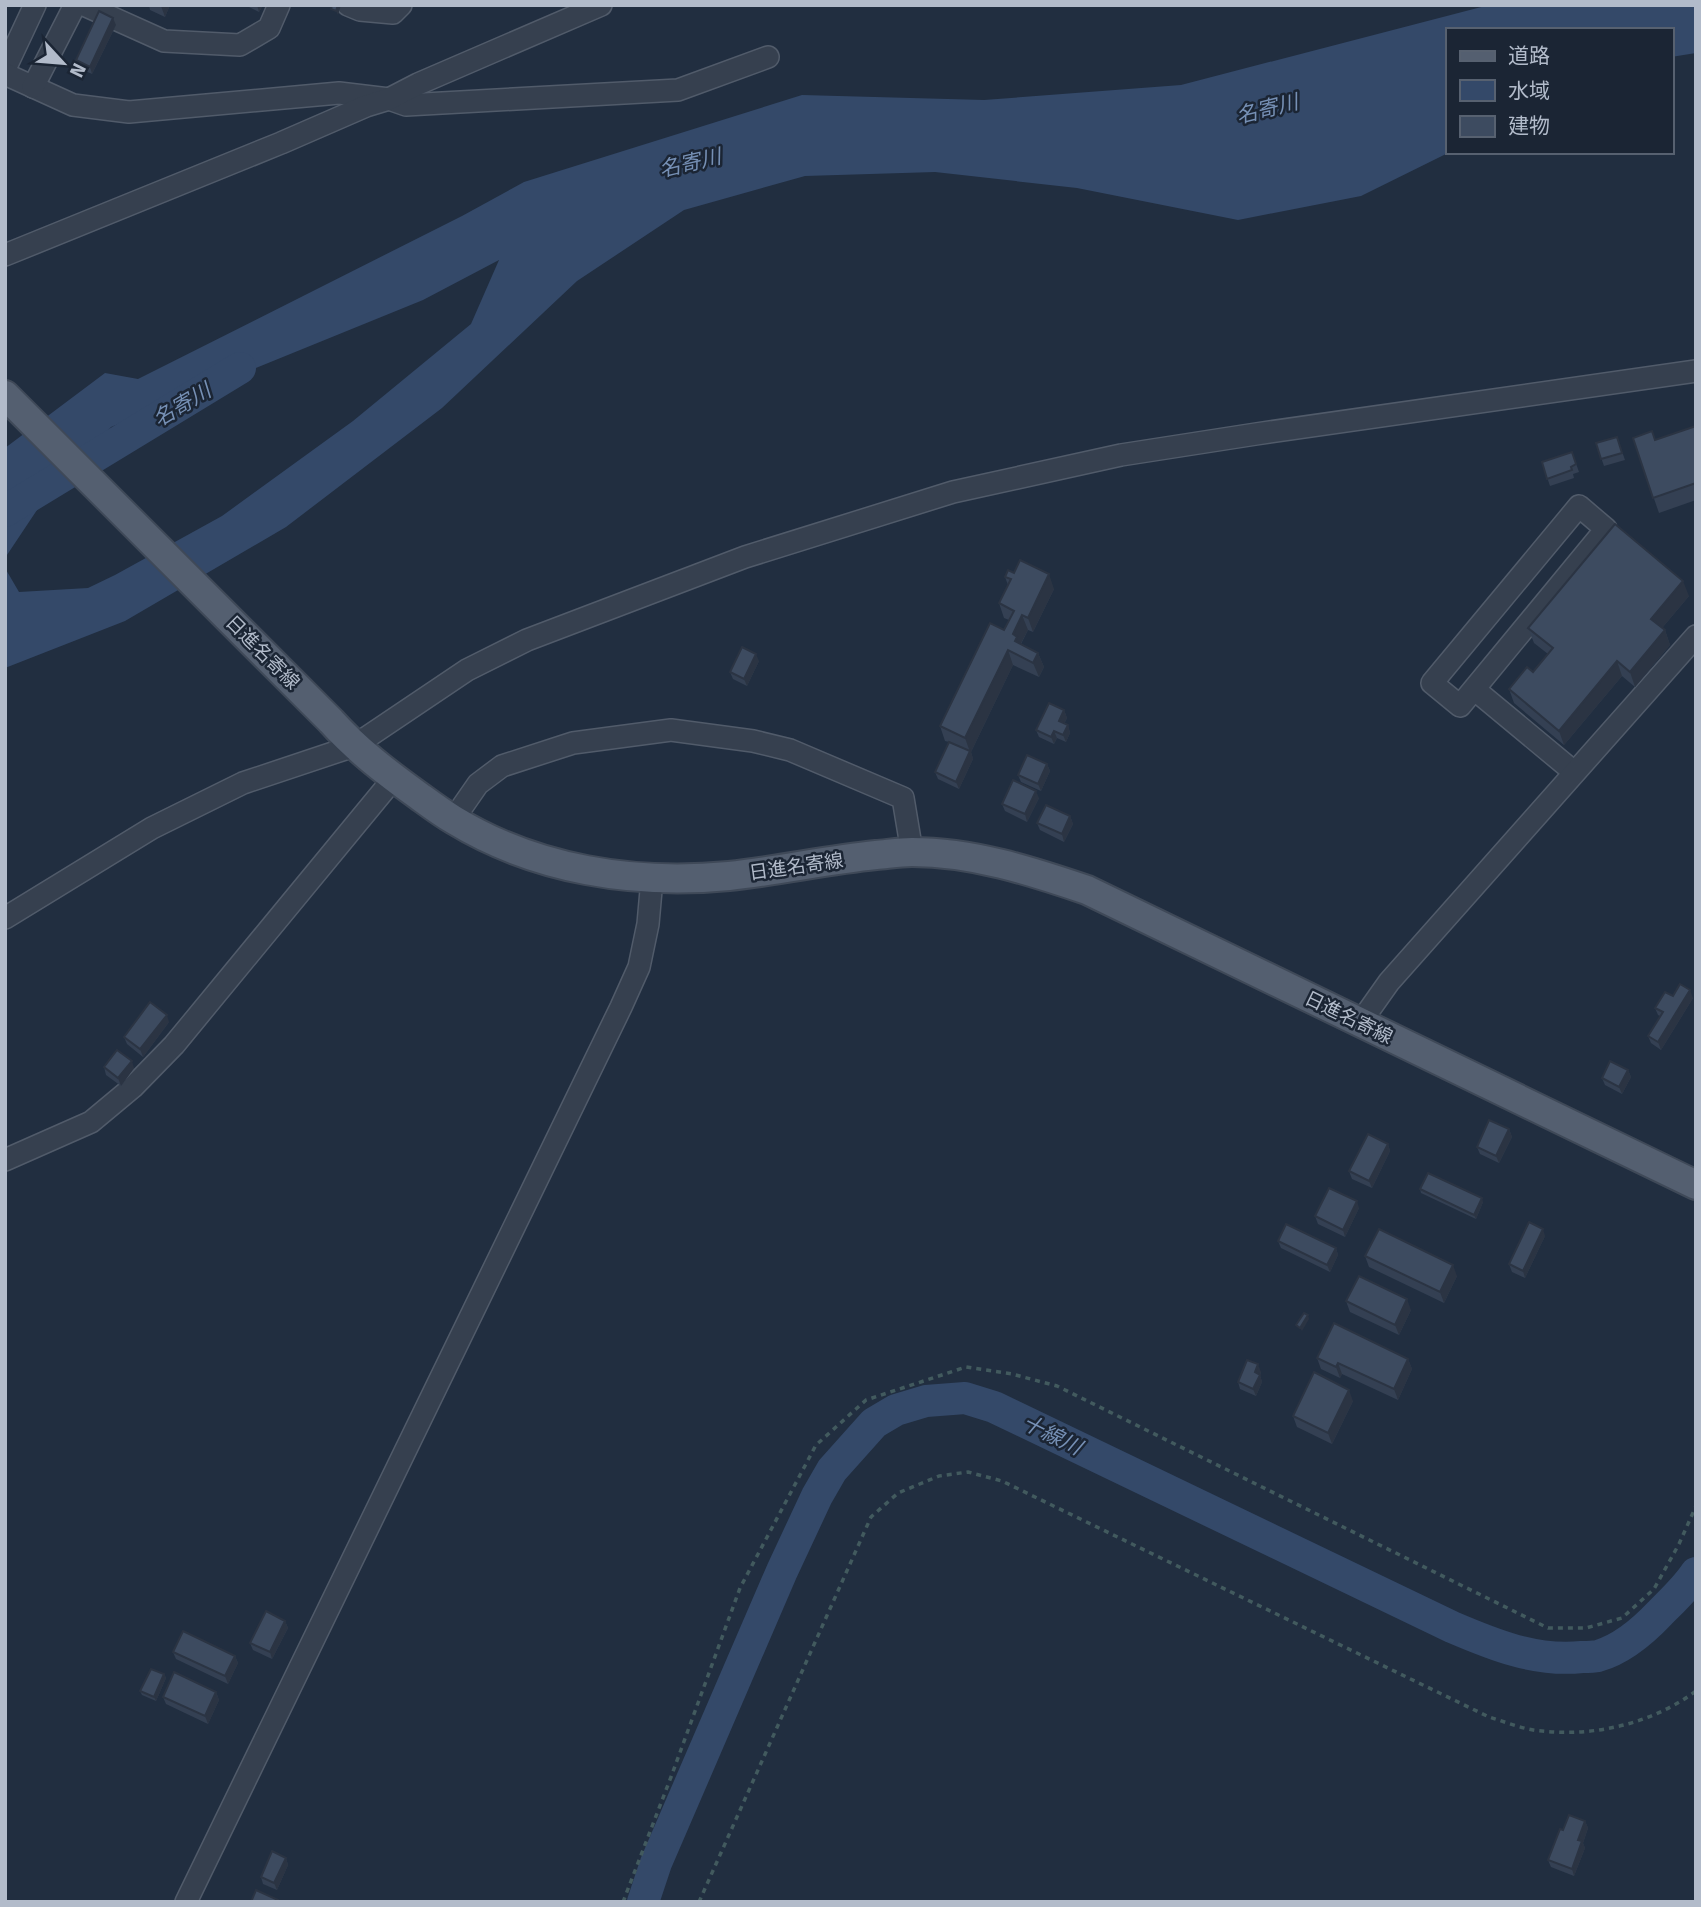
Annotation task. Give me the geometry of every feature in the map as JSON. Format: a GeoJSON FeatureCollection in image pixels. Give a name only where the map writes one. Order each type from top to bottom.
{"type":"FeatureCollection","features":[{"type":"Feature","properties":{"kind":"main road","name":"日進名寄線"},"geometry":{"type":"LineString","coordinates":[[5,395],[354,746],[453,820],[506,846],[547,861],[590,872],[652,879],[728,876],[912,852],[970,856],[1031,871],[1087,890],[1696,1185]]}},
{"type":"Feature","properties":{"kind":"street"},"geometry":{"type":"LineString","coordinates":[[5,69],[35,5]]}},
{"type":"Feature","properties":{"kind":"street"},"geometry":{"type":"LineString","coordinates":[[33,87],[75,5]]}},
{"type":"Feature","properties":{"kind":"street"},"geometry":{"type":"LineString","coordinates":[[84,5],[164,41],[240,45],[269,28],[279,5]]}},
{"type":"Feature","properties":{"kind":"street"},"geometry":{"type":"LineString","coordinates":[[348,5],[360,10],[393,13],[401,5]]}},
{"type":"Feature","properties":{"kind":"street"},"geometry":{"type":"LineString","coordinates":[[5,255],[366,106],[389,99],[601,5]]}},
{"type":"Feature","properties":{"kind":"street"},"geometry":{"type":"LineString","coordinates":[[5,74],[73,105],[129,112],[339,93],[389,99],[405,105],[678,90],[768,57]]}},
{"type":"Feature","properties":{"kind":"street"},"geometry":{"type":"LineString","coordinates":[[5,918],[152,828],[243,783],[354,746],[467,670],[527,640],[745,557],[953,492],[1135,453],[1696,371]]}},
{"type":"Feature","properties":{"kind":"street"},"geometry":{"type":"LineString","coordinates":[[1578,506],[1606,529],[1536,614],[1460,706],[1432,683],[1578,506]]}},
{"type":"Feature","properties":{"kind":"street"},"geometry":{"type":"LineString","coordinates":[[1508,591],[1536,614]]}},
{"type":"Feature","properties":{"kind":"street"},"geometry":{"type":"LineString","coordinates":[[1360,1023],[1389,982],[1696,636]]}},
{"type":"Feature","properties":{"kind":"street"},"geometry":{"type":"LineString","coordinates":[[1474,689],[1574,772]]}},
{"type":"Feature","properties":{"kind":"street"},"geometry":{"type":"LineString","coordinates":[[453,820],[478,784],[502,766],[573,743],[671,730],[753,741],[790,750],[903,798],[912,852]]}},
{"type":"Feature","properties":{"kind":"street"},"geometry":{"type":"LineString","coordinates":[[5,1160],[91,1122],[132,1087],[174,1045],[394,778]]}},
{"type":"Feature","properties":{"kind":"street"},"geometry":{"type":"LineString","coordinates":[[186,1902],[621,1007],[639,967],[648,924],[652,879]]}},
{"type":"Feature","properties":{"kind":"path"},"geometry":{"type":"LineString","coordinates":[[623,1902],[740,1588],[816,1445],[866,1400],[966,1367],[1013,1374],[1057,1386],[1548,1628],[1586,1628],[1622,1618],[1654,1590],[1696,1506]]}},
{"type":"Feature","properties":{"kind":"path"},"geometry":{"type":"LineString","coordinates":[[699,1902],[871,1517],[898,1493],[939,1476],[968,1472],[1002,1481],[1489,1717],[1540,1731],[1592,1731],[1636,1722],[1679,1704],[1696,1690]]}},
{"type":"Feature","properties":{"kind":"water"},"geometry":{"type":"Polygon","coordinates":[[[1489,5],[1696,5],[1696,53],[1673,57],[1673,28],[1446,28],[1446,154],[1361,196],[1238,220],[1077,188],[935,172],[805,176],[684,210],[577,281],[442,408],[286,527],[125,621],[5,668],[5,568],[19,592],[88,588],[222,516],[353,421],[471,324],[499,260],[423,300],[111,427],[41,504],[5,558],[5,448],[105,373],[138,379],[524,182],[802,95],[984,100],[1181,85],[1489,5]]]}},
{"type":"Feature","properties":{"kind":"building"},"geometry":{"type":"Polygon","coordinates":[[[99,11],[113,18],[90,67],[76,60],[99,11]]]}},
{"type":"Feature","properties":{"kind":"building"},"geometry":{"type":"Polygon","coordinates":[[[1696,426],[1696,483],[1653,498],[1633,438],[1652,431],[1655,440],[1696,426]]]}},
{"type":"Feature","properties":{"kind":"building"},"geometry":{"type":"Polygon","coordinates":[[[1617,437],[1622,453],[1601,459],[1596,443],[1617,437]]]}},
{"type":"Feature","properties":{"kind":"building"},"geometry":{"type":"Polygon","coordinates":[[[1572,452],[1576,464],[1571,467],[1572,470],[1547,479],[1542,462],[1572,452]]]}},
{"type":"Feature","properties":{"kind":"building"},"geometry":{"type":"Polygon","coordinates":[[[1615,524],[1683,581],[1651,619],[1665,630],[1630,672],[1617,661],[1559,731],[1509,689],[1527,667],[1533,672],[1553,648],[1528,628],[1615,524]]]}},
{"type":"Feature","properties":{"kind":"building"},"geometry":{"type":"Polygon","coordinates":[[[1020,560],[1049,574],[1028,618],[1022,615],[1013,634],[1017,637],[1015,641],[1038,653],[1033,663],[1008,650],[965,738],[940,726],[990,623],[1004,630],[1014,611],[999,603],[1011,579],[1005,577],[1008,570],[1014,573],[1020,560]]]}},
{"type":"Feature","properties":{"kind":"building"},"geometry":{"type":"Polygon","coordinates":[[[742,647],[756,654],[744,679],[730,672],[742,647]]]}},
{"type":"Feature","properties":{"kind":"building"},"geometry":{"type":"Polygon","coordinates":[[[1049,703],[1064,710],[1059,721],[1068,725],[1063,735],[1054,731],[1051,737],[1036,730],[1049,703]]]}},
{"type":"Feature","properties":{"kind":"building"},"geometry":{"type":"Polygon","coordinates":[[[949,742],[970,751],[956,782],[935,772],[949,742]]]}},
{"type":"Feature","properties":{"kind":"building"},"geometry":{"type":"Polygon","coordinates":[[[1027,755],[1047,764],[1038,784],[1018,775],[1027,755]]]}},
{"type":"Feature","properties":{"kind":"building"},"geometry":{"type":"Polygon","coordinates":[[[1013,780],[1036,791],[1025,814],[1002,804],[1013,780]]]}},
{"type":"Feature","properties":{"kind":"building"},"geometry":{"type":"Polygon","coordinates":[[[1046,805],[1070,816],[1062,834],[1037,823],[1046,805]]]}},
{"type":"Feature","properties":{"kind":"building"},"geometry":{"type":"Polygon","coordinates":[[[1680,984],[1690,990],[1658,1042],[1648,1036],[1663,1012],[1655,1008],[1665,992],[1673,996],[1680,984]]]}},
{"type":"Feature","properties":{"kind":"building"},"geometry":{"type":"Polygon","coordinates":[[[150,1002],[167,1015],[140,1049],[124,1037],[150,1002]]]}},
{"type":"Feature","properties":{"kind":"building"},"geometry":{"type":"Polygon","coordinates":[[[117,1050],[132,1061],[118,1078],[104,1067],[117,1050]]]}},
{"type":"Feature","properties":{"kind":"building"},"geometry":{"type":"Polygon","coordinates":[[[1610,1061],[1628,1070],[1619,1087],[1602,1078],[1610,1061]]]}},
{"type":"Feature","properties":{"kind":"building"},"geometry":{"type":"Polygon","coordinates":[[[1489,1120],[1509,1129],[1496,1156],[1477,1147],[1489,1120]]]}},
{"type":"Feature","properties":{"kind":"building"},"geometry":{"type":"Polygon","coordinates":[[[1368,1134],[1388,1144],[1369,1181],[1349,1171],[1368,1134]]]}},
{"type":"Feature","properties":{"kind":"building"},"geometry":{"type":"Polygon","coordinates":[[[1428,1173],[1482,1198],[1474,1215],[1420,1189],[1428,1173]]]}},
{"type":"Feature","properties":{"kind":"building"},"geometry":{"type":"Polygon","coordinates":[[[1329,1188],[1357,1201],[1343,1230],[1315,1216],[1329,1188]]]}},
{"type":"Feature","properties":{"kind":"building"},"geometry":{"type":"Polygon","coordinates":[[[1529,1222],[1543,1229],[1523,1271],[1509,1264],[1529,1222]]]}},
{"type":"Feature","properties":{"kind":"building"},"geometry":{"type":"Polygon","coordinates":[[[1286,1224],[1336,1248],[1327,1265],[1278,1241],[1286,1224]]]}},
{"type":"Feature","properties":{"kind":"building"},"geometry":{"type":"Polygon","coordinates":[[[1379,1229],[1453,1265],[1440,1292],[1365,1256],[1379,1229]]]}},
{"type":"Feature","properties":{"kind":"building"},"geometry":{"type":"Polygon","coordinates":[[[1359,1276],[1407,1299],[1395,1325],[1346,1301],[1359,1276]]]}},
{"type":"Feature","properties":{"kind":"building"},"geometry":{"type":"Polygon","coordinates":[[[1304,1313],[1308,1315],[1300,1328],[1296,1325],[1304,1313]]]}},
{"type":"Feature","properties":{"kind":"building"},"geometry":{"type":"Polygon","coordinates":[[[1334,1323],[1408,1359],[1394,1389],[1338,1363],[1336,1367],[1317,1358],[1334,1323]]]}},
{"type":"Feature","properties":{"kind":"building"},"geometry":{"type":"Polygon","coordinates":[[[1247,1360],[1258,1364],[1255,1372],[1260,1375],[1253,1389],[1238,1382],[1247,1360]]]}},
{"type":"Feature","properties":{"kind":"building"},"geometry":{"type":"Polygon","coordinates":[[[1314,1372],[1349,1390],[1328,1433],[1293,1416],[1314,1372]]]}},
{"type":"Feature","properties":{"kind":"building"},"geometry":{"type":"Polygon","coordinates":[[[266,1611],[285,1621],[270,1652],[250,1643],[266,1611]]]}},
{"type":"Feature","properties":{"kind":"building"},"geometry":{"type":"Polygon","coordinates":[[[183,1631],[235,1656],[225,1676],[173,1652],[183,1631]]]}},
{"type":"Feature","properties":{"kind":"building"},"geometry":{"type":"Polygon","coordinates":[[[151,1669],[164,1674],[154,1697],[140,1691],[151,1669]]]}},
{"type":"Feature","properties":{"kind":"building"},"geometry":{"type":"Polygon","coordinates":[[[174,1672],[216,1692],[205,1716],[163,1697],[174,1672]]]}},
{"type":"Feature","properties":{"kind":"building"},"geometry":{"type":"Polygon","coordinates":[[[1569,1815],[1585,1821],[1578,1840],[1582,1841],[1572,1869],[1548,1860],[1560,1829],[1563,1830],[1569,1815]]]}},
{"type":"Feature","properties":{"kind":"building"},"geometry":{"type":"Polygon","coordinates":[[[272,1851],[286,1858],[274,1883],[261,1877],[272,1851]]]}},
{"type":"Feature","properties":{"kind":"building"},"geometry":{"type":"Polygon","coordinates":[[[256,1890],[278,1900],[277,1902],[251,1902],[256,1890]]]}},
{"type":"Feature","properties":{"kind":"waterway","name":"名寄川"},"geometry":{"type":"LineString","coordinates":[[5,511],[240,368]]}},
{"type":"Feature","properties":{"kind":"waterway","name":"十線川"},"geometry":{"type":"LineString","coordinates":[[643,1902],[656,1863],[817,1496],[832,1470],[874,1423],[896,1410],[926,1401],[965,1398],[994,1407],[1452,1627],[1516,1651],[1565,1658],[1598,1656],[1616,1649],[1647,1626],[1696,1573]]}}]}
